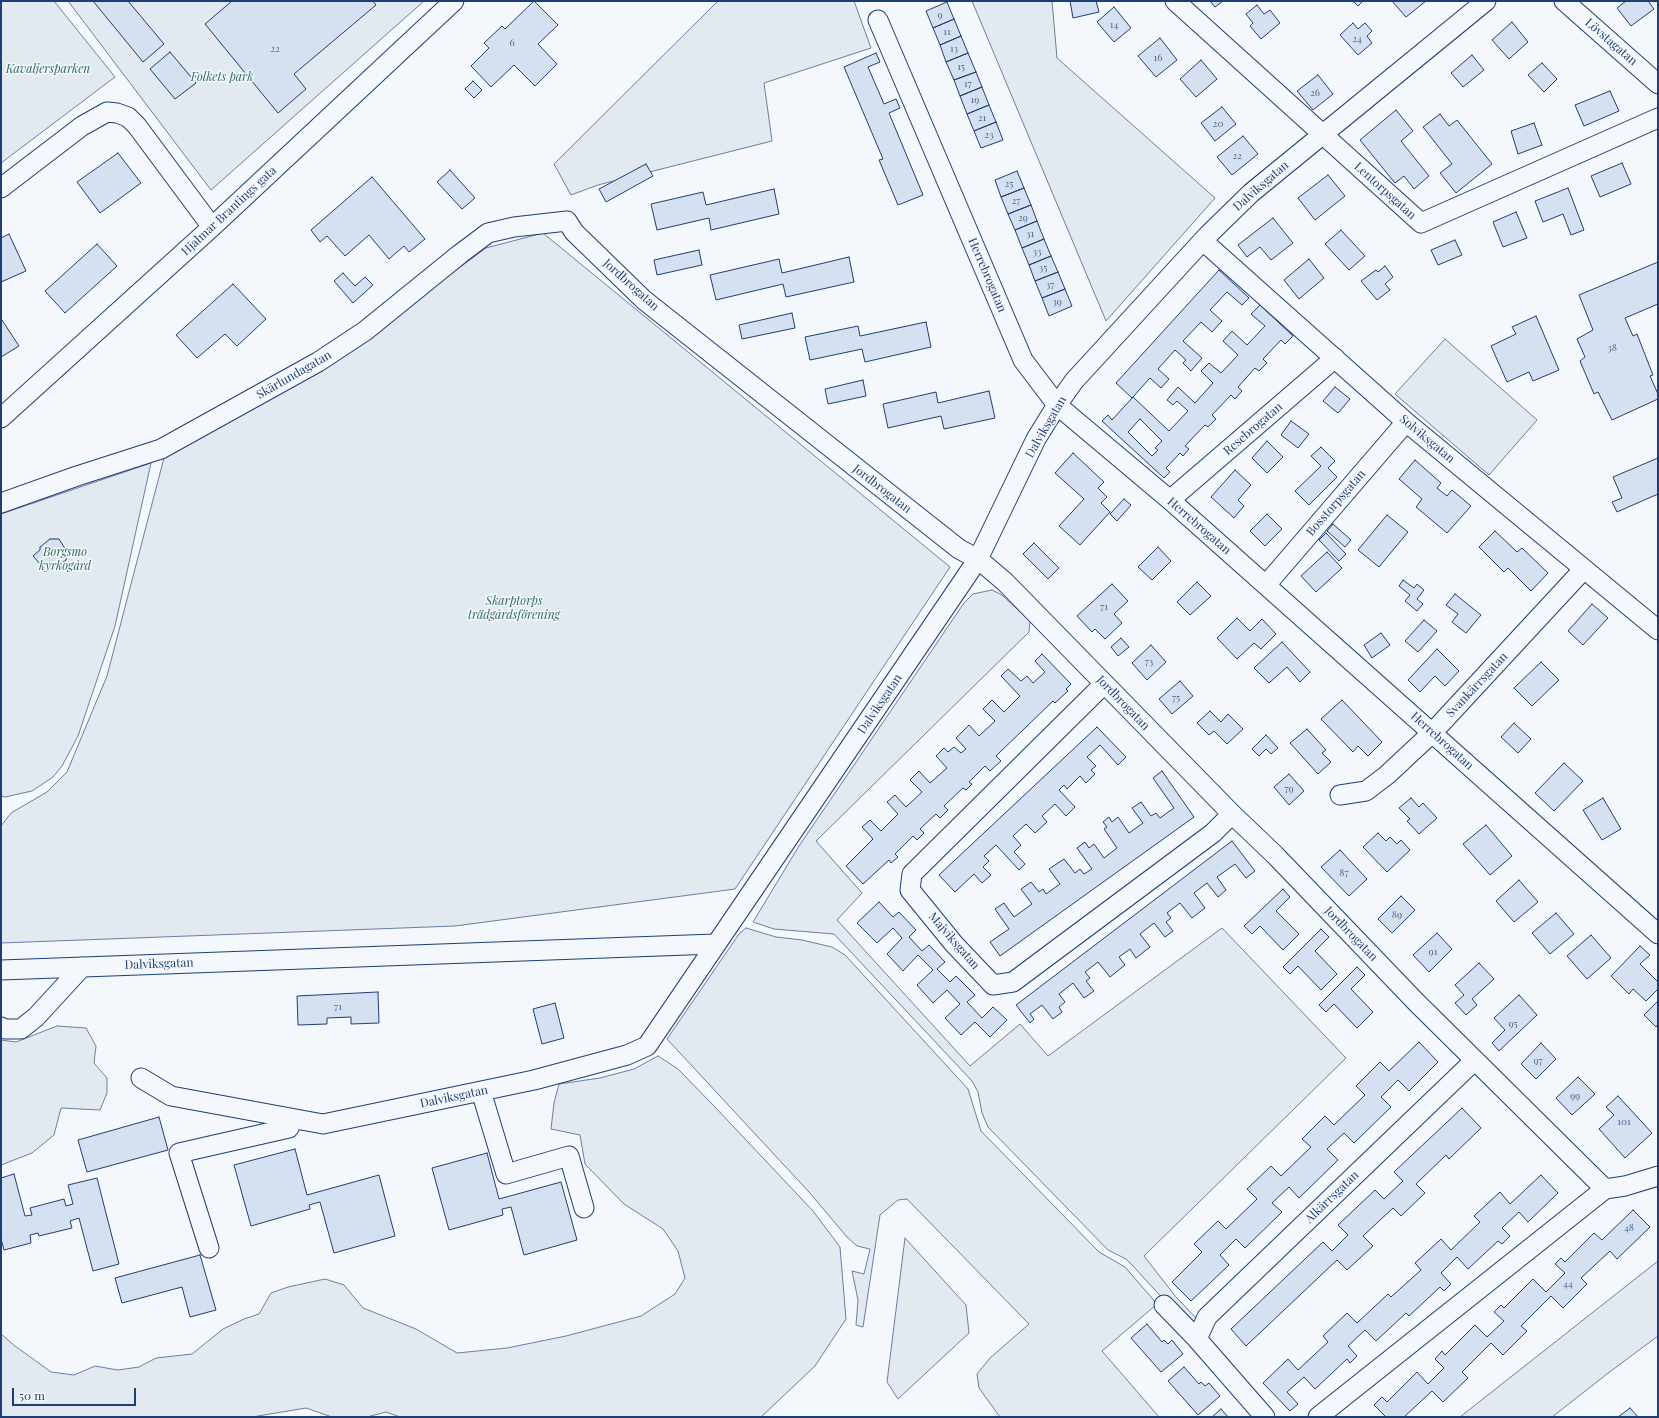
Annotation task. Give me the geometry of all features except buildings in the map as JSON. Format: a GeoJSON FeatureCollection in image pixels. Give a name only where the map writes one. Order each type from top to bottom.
{"type":"FeatureCollection","features":[{"type":"Feature","properties":{"kind":"street","name":"Hjalmar Brantings gata"},"geometry":{"type":"LineString","coordinates":[[1,418],[212,227],[454,1]]}},
{"type":"Feature","properties":{"kind":"street","name":"Lentorpsgatan"},"geometry":{"type":"LineString","coordinates":[[1175,1],[1421,223],[1658,118]]}},
{"type":"Feature","properties":{"kind":"street","name":"Dalviksgatan"},"geometry":{"type":"LineString","coordinates":[[141,1078],[171,1096],[323,1124],[534,1080],[627,1055],[647,1046],[978,559],[1036,439],[1074,381],[1203,241],[1251,193],[1321,134],[1486,1]]}},
{"type":"Feature","properties":{"kind":"street","name":"Lövstagatan"},"geometry":{"type":"LineString","coordinates":[[1564,1],[1658,84]]}},
{"type":"Feature","properties":{"kind":"street","name":"Herrebrogatan"},"geometry":{"type":"LineString","coordinates":[[878,20],[1023,360],[1057,406],[1170,500],[1658,934]]}},
{"type":"Feature","properties":{"kind":"street"},"geometry":{"type":"LineString","coordinates":[[1,188],[82,126],[107,112],[117,113],[128,117],[137,126],[212,227]]}},
{"type":"Feature","properties":{"kind":"street","name":"Skärlundagatan"},"geometry":{"type":"LineString","coordinates":[[1,503],[77,476],[161,449],[318,362],[366,331],[460,254],[488,234],[514,227],[567,221]]}},
{"type":"Feature","properties":{"kind":"street","name":"Jordbrogatan"},"geometry":{"type":"LineString","coordinates":[[567,221],[574,232],[644,300],[958,549],[978,559],[1005,582],[1232,814],[1275,855],[1474,1061],[1605,1189]]}},
{"type":"Feature","properties":{"kind":"street","name":"Solviksgatan"},"geometry":{"type":"LineString","coordinates":[[1203,241],[1406,422],[1658,630]]}},
{"type":"Feature","properties":{"kind":"street","name":"Resebrogatan"},"geometry":{"type":"LineString","coordinates":[[1170,500],[1335,358]]}},
{"type":"Feature","properties":{"kind":"street","name":"Bosstorpsgatan"},"geometry":{"type":"LineString","coordinates":[[1266,585],[1406,422]]}},
{"type":"Feature","properties":{"kind":"street","name":"Svankärrsgatan"},"geometry":{"type":"LineString","coordinates":[[1340,795],[1366,791],[1387,776],[1432,733],[1584,570]]}},
{"type":"Feature","properties":{"kind":"street","name":"Majviksgatan"},"geometry":{"type":"LineString","coordinates":[[1104,684],[912,874],[910,890],[954,944],[993,985],[1013,982],[1213,833],[1232,814]]}},
{"type":"Feature","properties":{"kind":"street","name":"Dalviksgatan"},"geometry":{"type":"LineString","coordinates":[[1,970],[715,944]]}},
{"type":"Feature","properties":{"kind":"street"},"geometry":{"type":"LineString","coordinates":[[1,1027],[5,1029],[21,1029],[36,1017],[82,967]]}},
{"type":"Feature","properties":{"kind":"street","name":"Alkärrsgatan"},"geometry":{"type":"LineString","coordinates":[[1197,1339],[1206,1317],[1474,1061]]}},
{"type":"Feature","properties":{"kind":"street"},"geometry":{"type":"LineString","coordinates":[[481,1091],[506,1174],[569,1156],[584,1208]]}},
{"type":"Feature","properties":{"kind":"street"},"geometry":{"type":"LineString","coordinates":[[209,1248],[179,1154],[289,1128],[285,1117]]}},
{"type":"Feature","properties":{"kind":"street"},"geometry":{"type":"LineString","coordinates":[[1318,1417],[1605,1189],[1625,1186],[1658,1176]]}},
{"type":"Feature","properties":{"kind":"street"},"geometry":{"type":"LineString","coordinates":[[1164,1305],[1197,1339],[1265,1417]]}},
{"type":"Feature","properties":{"kind":"green space","name":"Kavaljersparken"},"geometry":{"type":"Polygon","coordinates":[[[1,1],[54,1],[115,77],[1,163],[1,1]]]}},
{"type":"Feature","properties":{"kind":"green space","name":"Folkets park"},"geometry":{"type":"Polygon","coordinates":[[[68,1],[424,1],[211,190],[68,1]]]}},
{"type":"Feature","properties":{"kind":"green space"},"geometry":{"type":"Polygon","coordinates":[[[718,1],[854,1],[871,48],[764,83],[772,141],[598,185],[571,195],[554,164],[718,1]]]}},
{"type":"Feature","properties":{"kind":"green space"},"geometry":{"type":"Polygon","coordinates":[[[972,1],[1052,1],[1057,58],[1215,198],[1106,321],[972,1]]]}},
{"type":"Feature","properties":{"kind":"green space","name":"Skarptorps trädgårdsförening"},"geometry":{"type":"Polygon","coordinates":[[[543,233],[950,567],[735,889],[455,926],[1,943],[1,826],[11,813],[47,792],[67,772],[107,676],[165,454],[323,368],[486,248],[543,233]]]}},
{"type":"Feature","properties":{"kind":"green space"},"geometry":{"type":"Polygon","coordinates":[[[1445,339],[1537,420],[1489,475],[1395,394],[1445,339]]]}},
{"type":"Feature","properties":{"kind":"green space","name":"Borgsmo kyrkogård"},"geometry":{"type":"Polygon","coordinates":[[[151,463],[115,626],[78,736],[62,766],[53,777],[32,791],[5,797],[1,796],[1,514],[151,463]]]}},
{"type":"Feature","properties":{"kind":"green space"},"geometry":{"type":"Polygon","coordinates":[[[992,590],[1002,595],[1030,621],[1029,632],[816,841],[862,893],[837,920],[970,1066],[1020,1024],[1048,1056],[1222,928],[1346,1058],[1144,1256],[1176,1297],[1198,1320],[1188,1326],[1126,1259],[1108,1250],[988,1127],[982,1113],[978,1092],[972,1081],[834,934],[774,929],[753,922],[799,846],[964,603],[973,594],[992,590]]]}},
{"type":"Feature","properties":{"kind":"green space"},"geometry":{"type":"Polygon","coordinates":[[[746,928],[776,937],[802,940],[832,947],[845,955],[968,1089],[981,1131],[1099,1252],[1125,1267],[1157,1304],[1102,1351],[1159,1417],[1000,1417],[979,1388],[977,1374],[990,1358],[1029,1324],[907,1199],[898,1200],[880,1215],[863,1327],[856,1325],[858,1300],[852,1271],[864,1274],[870,1249],[857,1246],[847,1237],[809,1192],[667,1039],[739,934],[746,928]]]}},
{"type":"Feature","properties":{"kind":"green space"},"geometry":{"type":"Polygon","coordinates":[[[57,1026],[86,1028],[96,1046],[94,1063],[107,1078],[107,1093],[100,1110],[61,1108],[54,1135],[32,1153],[1,1165],[1,1040],[16,1042],[57,1026]]]}},
{"type":"Feature","properties":{"kind":"green space"},"geometry":{"type":"Polygon","coordinates":[[[658,1056],[678,1069],[714,1106],[813,1211],[840,1247],[846,1319],[815,1366],[761,1417],[400,1417],[386,1412],[367,1417],[332,1417],[306,1408],[252,1417],[1,1417],[1,1334],[51,1372],[74,1375],[95,1366],[118,1370],[139,1367],[156,1358],[192,1354],[223,1329],[259,1314],[271,1293],[288,1287],[325,1279],[344,1285],[363,1308],[416,1329],[457,1353],[507,1348],[566,1336],[641,1316],[675,1294],[685,1278],[678,1251],[663,1229],[624,1204],[585,1164],[580,1135],[551,1129],[554,1103],[559,1084],[600,1078],[634,1069],[658,1056]]]}},
{"type":"Feature","properties":{"kind":"green space"},"geometry":{"type":"Polygon","coordinates":[[[905,1238],[966,1305],[969,1333],[898,1399],[887,1382],[905,1238]]]}},
{"type":"Feature","properties":{"kind":"green space"},"geometry":{"type":"Polygon","coordinates":[[[1658,1261],[1658,1336],[1552,1417],[1460,1417],[1658,1261]]]}}]}
